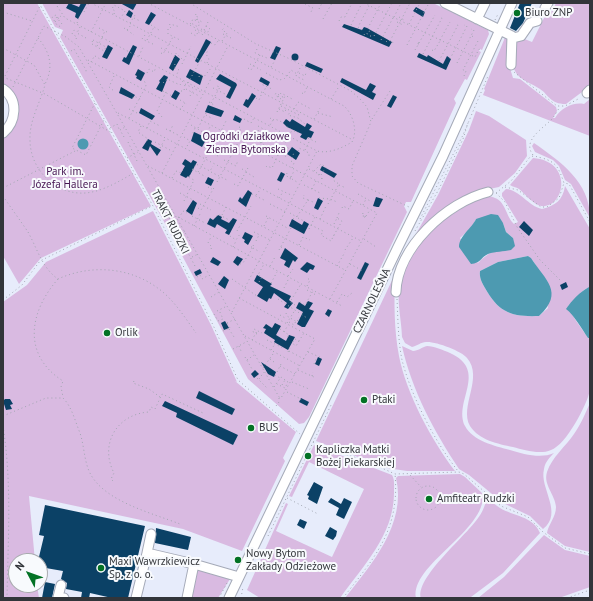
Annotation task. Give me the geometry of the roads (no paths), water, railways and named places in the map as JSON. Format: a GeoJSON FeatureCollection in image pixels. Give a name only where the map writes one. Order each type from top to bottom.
{"type":"FeatureCollection","features":[{"type":"Feature","properties":{"kind":"street"},"geometry":{"type":"LineString","coordinates":[[444,3],[509,33],[513,38],[511,65]]}},
{"type":"Feature","properties":{"kind":"street"},"geometry":{"type":"LineString","coordinates":[[477,19],[486,3]]}},
{"type":"Feature","properties":{"kind":"street","name":"CZARNOLEŚNA"},"geometry":{"type":"LineString","coordinates":[[229,598],[283,496],[389,265],[467,113],[512,3]]}},
{"type":"Feature","properties":{"kind":"street"},"geometry":{"type":"LineString","coordinates":[[513,38],[521,36],[528,24],[537,22]]}},
{"type":"Feature","properties":{"kind":"street"},"geometry":{"type":"LineString","coordinates":[[3,133],[11,125],[14,118],[14,106],[6,92]]}},
{"type":"Feature","properties":{"kind":"street"},"geometry":{"type":"LineString","coordinates":[[396,292],[396,285],[401,271],[411,250],[429,227],[442,216],[469,199],[492,192]]}},
{"type":"Feature","properties":{"kind":"street"},"geometry":{"type":"LineString","coordinates":[[389,265],[401,271]]}},
{"type":"Feature","properties":{"kind":"street"},"geometry":{"type":"LineString","coordinates":[[136,598],[151,534]]}},
{"type":"Feature","properties":{"kind":"street"},"geometry":{"type":"LineString","coordinates":[[147,553],[194,564],[238,581]]}},
{"type":"Feature","properties":{"kind":"street"},"geometry":{"type":"LineString","coordinates":[[187,598],[194,564]]}},
{"type":"Feature","properties":{"kind":"street"},"geometry":{"type":"LineString","coordinates":[[62,585],[58,597],[64,598]]}},
{"type":"Feature","properties":{"kind":"water"},"geometry":{"type":"Polygon","coordinates":[[[81,139],[85,139],[87,140],[87,148],[81,149],[78,146],[78,142],[81,139]]]}},
{"type":"Feature","properties":{"kind":"water"},"geometry":{"type":"Polygon","coordinates":[[[491,214],[498,215],[506,232],[513,238],[515,246],[511,250],[488,254],[477,263],[471,264],[459,247],[461,239],[476,219],[491,214]]]}},
{"type":"Feature","properties":{"kind":"water"},"geometry":{"type":"Polygon","coordinates":[[[528,256],[547,280],[552,293],[551,300],[547,308],[539,316],[521,316],[507,312],[501,308],[490,296],[481,280],[480,275],[480,271],[498,262],[528,256]]]}},
{"type":"Feature","properties":{"kind":"water"},"geometry":{"type":"Polygon","coordinates":[[[589,287],[590,338],[588,338],[575,318],[566,309],[576,296],[589,287]]]}},
{"type":"Feature","properties":{"kind":"place","name":"Biuro ZNP"},"geometry":{"type":"Point","coordinates":[517,13]}},
{"type":"Feature","properties":{"kind":"place","name":"Orlik"},"geometry":{"type":"Point","coordinates":[107,333]}},
{"type":"Feature","properties":{"kind":"place","name":"Ptaki"},"geometry":{"type":"Point","coordinates":[364,400]}},
{"type":"Feature","properties":{"kind":"place","name":"BUS"},"geometry":{"type":"Point","coordinates":[251,428]}},
{"type":"Feature","properties":{"kind":"place","name":"Kapliczka Matki Bożej Piekarskiej"},"geometry":{"type":"Point","coordinates":[308,456]}},
{"type":"Feature","properties":{"kind":"place","name":"Amfiteatr Rudzki"},"geometry":{"type":"Point","coordinates":[429,499]}},
{"type":"Feature","properties":{"kind":"place","name":"Nowy Bytom Zakłady Odzieżowe"},"geometry":{"type":"Point","coordinates":[238,560]}},
{"type":"Feature","properties":{"kind":"place","name":"Maxi Wawrzkiewicz Sp. z o. o."},"geometry":{"type":"Point","coordinates":[101,568]}},
{"type":"Feature","properties":{"kind":"park label","name":"Ogródki działkowe Ziemia Bytomska"},"geometry":{"type":"Point","coordinates":[246,143]}},
{"type":"Feature","properties":{"kind":"park label","name":"Park im. Józefa Hallera"},"geometry":{"type":"Point","coordinates":[65,178]}}]}
